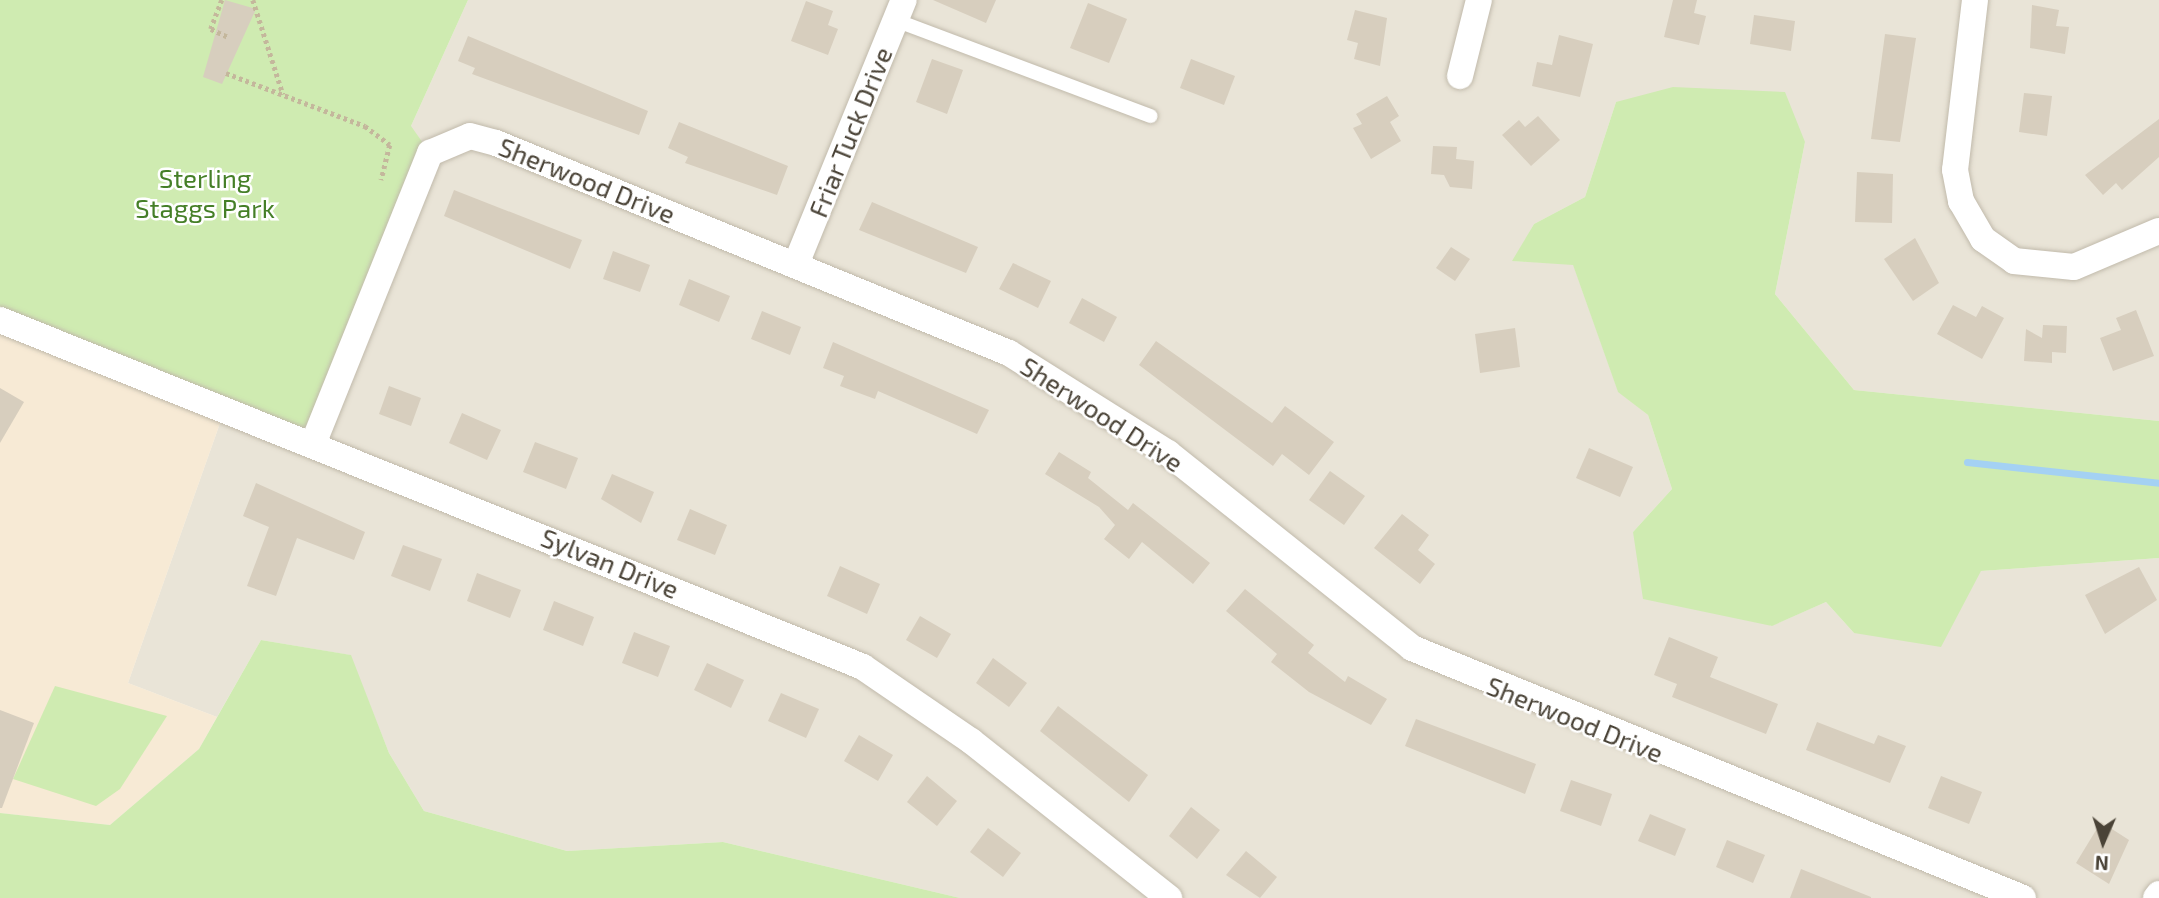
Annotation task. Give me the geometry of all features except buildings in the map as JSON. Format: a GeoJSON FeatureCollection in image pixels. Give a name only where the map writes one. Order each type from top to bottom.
{"type":"FeatureCollection","features":[{"type":"Feature","properties":{"kind":"street"},"geometry":{"type":"LineString","coordinates":[[1460,76],[1479,0]]}},
{"type":"Feature","properties":{"kind":"street"},"geometry":{"type":"LineString","coordinates":[[1975,0],[1955,170],[1961,201],[1983,239],[2014,261],[2074,268],[2159,231]]}},
{"type":"Feature","properties":{"kind":"street","name":"Friar Tuck Drive"},"geometry":{"type":"LineString","coordinates":[[796,264],[900,10]]}},
{"type":"Feature","properties":{"kind":"street","name":"Sherwood Drive"},"geometry":{"type":"LineString","coordinates":[[313,444],[430,153],[453,140],[496,143],[1009,353],[1168,453],[1412,648],[2022,898]]}},
{"type":"Feature","properties":{"kind":"street","name":"Sylvan Drive"},"geometry":{"type":"LineString","coordinates":[[0,320],[863,667],[971,741],[1169,898]]}},
{"type":"Feature","properties":{"kind":"lane"},"geometry":{"type":"LineString","coordinates":[[900,10],[1152,116]]}},
{"type":"Feature","properties":{"kind":"path"},"geometry":{"type":"LineString","coordinates":[[222,0],[211,29],[228,37]]}},
{"type":"Feature","properties":{"kind":"path"},"geometry":{"type":"LineString","coordinates":[[253,0],[284,94]]}},
{"type":"Feature","properties":{"kind":"path"},"geometry":{"type":"LineString","coordinates":[[226,73],[284,94],[379,135],[390,145],[391,158],[381,180]]}},
{"type":"Feature","properties":{"kind":"shaded area"},"geometry":{"type":"Polygon","coordinates":[[[468,0],[2159,0],[2159,421],[1854,390],[1775,294],[1805,142],[1616,102],[1585,197],[1534,224],[1513,261],[1573,264],[1618,391],[1648,415],[1672,489],[1633,532],[1771,626],[1826,602],[1854,633],[1981,571],[2159,558],[2159,898],[960,898],[723,842],[567,851],[424,811],[389,753],[350,655],[261,640],[217,717],[128,683],[225,409],[411,126],[468,0]]]}},
{"type":"Feature","properties":{"kind":"shaded area"},"geometry":{"type":"Polygon","coordinates":[[[0,320],[225,409],[128,683],[217,717],[199,749],[110,825],[0,813],[0,320]]]}},
{"type":"Feature","properties":{"kind":"green space","name":"Sterling Staggs Park"},"geometry":{"type":"Polygon","coordinates":[[[0,0],[468,0],[411,126],[430,153],[313,444],[0,320],[0,0]]]}},
{"type":"Feature","properties":{"kind":"green space"},"geometry":{"type":"Polygon","coordinates":[[[1673,87],[1785,92],[1805,142],[1775,294],[1854,390],[2159,421],[2159,558],[1981,571],[1941,647],[1854,633],[1826,602],[1772,626],[1643,599],[1633,532],[1672,489],[1648,415],[1618,392],[1573,265],[1512,261],[1534,224],[1585,197],[1616,102],[1673,87]]]}},
{"type":"Feature","properties":{"kind":"green space"},"geometry":{"type":"Polygon","coordinates":[[[261,640],[351,655],[389,753],[424,811],[567,851],[723,842],[960,898],[0,898],[0,813],[110,825],[199,749],[261,640]]]}},
{"type":"Feature","properties":{"kind":"green space"},"geometry":{"type":"Polygon","coordinates":[[[55,686],[167,716],[120,789],[96,806],[13,779],[55,686]]]}},
{"type":"Feature","properties":{"kind":"waterway"},"geometry":{"type":"LineString","coordinates":[[1967,462],[2159,483]]}}]}
